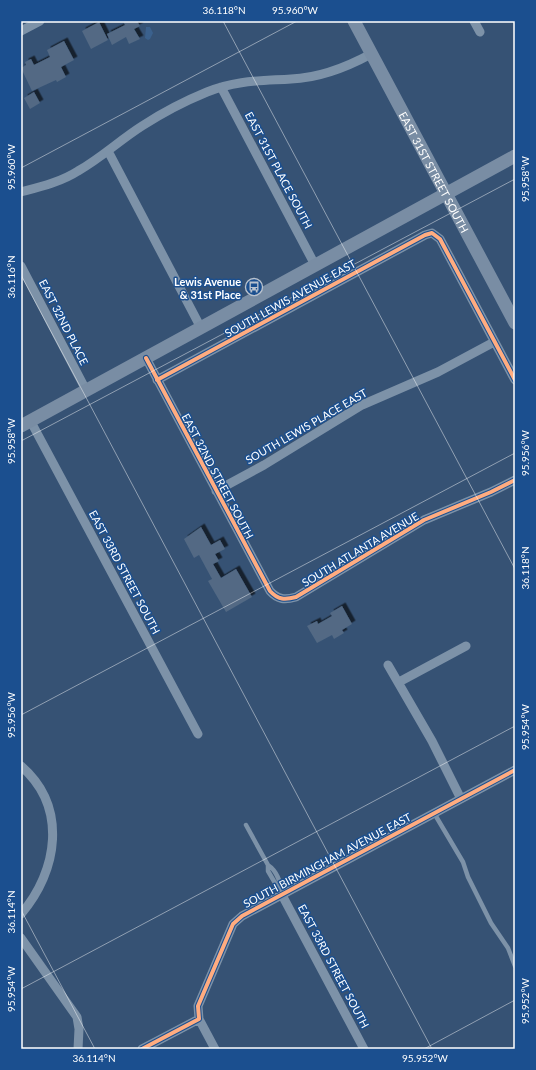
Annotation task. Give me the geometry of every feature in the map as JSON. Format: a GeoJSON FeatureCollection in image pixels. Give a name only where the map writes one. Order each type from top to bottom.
{"type":"FeatureCollection","features":[{"type":"Feature","properties":{"kind":"main road","name":"EAST 31ST STREET SOUTH"},"geometry":{"type":"LineString","coordinates":[[354,21],[515,323]]}},
{"type":"Feature","properties":{"kind":"main road","name":"SOUTH LEWIS AVENUE EAST"},"geometry":{"type":"LineString","coordinates":[[26,423],[515,156]]}},
{"type":"Feature","properties":{"kind":"street"},"geometry":{"type":"LineString","coordinates":[[21,31],[40,21]]}},
{"type":"Feature","properties":{"kind":"street"},"geometry":{"type":"LineString","coordinates":[[474,21],[480,32]]}},
{"type":"Feature","properties":{"kind":"street"},"geometry":{"type":"LineString","coordinates":[[21,192],[60,180],[77,172],[142,126],[164,113],[221,87],[250,80],[292,79],[314,76],[357,61],[371,54]]}},
{"type":"Feature","properties":{"kind":"street","name":"EAST 31ST PLACE SOUTH"},"geometry":{"type":"LineString","coordinates":[[221,87],[315,265]]}},
{"type":"Feature","properties":{"kind":"street"},"geometry":{"type":"LineString","coordinates":[[108,151],[201,328]]}},
{"type":"Feature","properties":{"kind":"street","name":"SOUTH LEWIS AVENUE EAST"},"geometry":{"type":"LineString","coordinates":[[157,380],[425,235],[432,233],[440,239],[494,342]]}},
{"type":"Feature","properties":{"kind":"street","name":"EAST 32ND PLACE"},"geometry":{"type":"LineString","coordinates":[[21,266],[86,390]]}},
{"type":"Feature","properties":{"kind":"street"},"geometry":{"type":"LineString","coordinates":[[494,342],[515,380]]}},
{"type":"Feature","properties":{"kind":"street","name":"SOUTH LEWIS PLACE EAST"},"geometry":{"type":"LineString","coordinates":[[216,491],[264,465],[362,405],[438,372],[494,342]]}},
{"type":"Feature","properties":{"kind":"street","name":"EAST 32ND STREET SOUTH"},"geometry":{"type":"LineString","coordinates":[[146,358],[270,591],[279,598]]}},
{"type":"Feature","properties":{"kind":"street","name":"EAST 33RD STREET SOUTH"},"geometry":{"type":"LineString","coordinates":[[26,423],[198,734]]}},
{"type":"Feature","properties":{"kind":"street","name":"SOUTH ATLANTA AVENUE"},"geometry":{"type":"LineString","coordinates":[[279,598],[286,600],[296,598],[424,520],[491,492],[515,480]]}},
{"type":"Feature","properties":{"kind":"street"},"geometry":{"type":"LineString","coordinates":[[399,682],[466,646]]}},
{"type":"Feature","properties":{"kind":"street"},"geometry":{"type":"LineString","coordinates":[[388,665],[432,741],[461,799]]}},
{"type":"Feature","properties":{"kind":"street"},"geometry":{"type":"LineString","coordinates":[[21,766],[28,772],[43,796],[52,820],[53,832],[53,843],[46,873],[31,902],[21,914]]}},
{"type":"Feature","properties":{"kind":"street","name":"SOUTH BIRMINGHAM AVENUE EAST"},"geometry":{"type":"LineString","coordinates":[[199,1019],[198,1006],[233,924],[242,916],[515,770]]}},
{"type":"Feature","properties":{"kind":"street","name":"EAST 33RD STREET SOUTH"},"geometry":{"type":"LineString","coordinates":[[282,895],[364,1049]]}},
{"type":"Feature","properties":{"kind":"street"},"geometry":{"type":"LineString","coordinates":[[21,938],[77,1017],[79,1029],[78,1049]]}},
{"type":"Feature","properties":{"kind":"street"},"geometry":{"type":"LineString","coordinates":[[142,1049],[199,1019],[215,1049]]}},
{"type":"Feature","properties":{"kind":"lane"},"geometry":{"type":"LineString","coordinates":[[434,813],[463,862],[468,877],[491,923],[508,948],[515,966]]}},
{"type":"Feature","properties":{"kind":"lane","name":"EAST 33RD STREET SOUTH"},"geometry":{"type":"LineString","coordinates":[[246,825],[268,865],[273,868],[280,880],[282,895]]}},
{"type":"Feature","properties":{"kind":"water"},"geometry":{"type":"Polygon","coordinates":[[[146,27],[150,27],[153,33],[148,40],[145,38],[146,27]]]}},
{"type":"Feature","properties":{"kind":"building"},"geometry":{"type":"Polygon","coordinates":[[[123,21],[137,21],[140,26],[134,29],[140,39],[129,44],[126,37],[112,45],[107,34],[125,25],[123,21]]]}},
{"type":"Feature","properties":{"kind":"building"},"geometry":{"type":"Polygon","coordinates":[[[99,22],[108,40],[91,49],[82,31],[99,22]]]}},
{"type":"Feature","properties":{"kind":"building"},"geometry":{"type":"Polygon","coordinates":[[[64,41],[74,60],[61,67],[66,77],[32,91],[21,68],[26,65],[25,62],[31,59],[34,65],[50,57],[47,50],[64,41]]]}},
{"type":"Feature","properties":{"kind":"building"},"geometry":{"type":"Polygon","coordinates":[[[34,92],[40,103],[30,109],[24,98],[34,92]]]}},
{"type":"Feature","properties":{"kind":"building"},"geometry":{"type":"Polygon","coordinates":[[[201,527],[211,545],[220,540],[225,549],[215,554],[219,561],[213,564],[221,578],[236,569],[252,597],[226,612],[208,581],[212,579],[199,555],[194,558],[184,539],[201,527]]]}},
{"type":"Feature","properties":{"kind":"building"},"geometry":{"type":"Polygon","coordinates":[[[342,606],[352,624],[342,630],[344,633],[334,639],[332,635],[317,643],[307,626],[317,621],[318,624],[332,616],[330,613],[342,606]]]}},
{"type":"Feature","properties":{"kind":"cycle path"},"geometry":{"type":"LineString","coordinates":[[157,380],[425,235],[432,233],[440,239],[515,380]]}},
{"type":"Feature","properties":{"kind":"cycle path"},"geometry":{"type":"LineString","coordinates":[[146,358],[270,591],[279,598],[288,599],[296,597],[424,520],[491,492],[515,480]]}},
{"type":"Feature","properties":{"kind":"cycle path"},"geometry":{"type":"LineString","coordinates":[[142,1049],[199,1019],[198,1006],[233,924],[242,916],[515,770]]}},
{"type":"Feature","properties":{"kind":"place","name":"Lewis Avenue & 31st Place"},"geometry":{"type":"Point","coordinates":[254,287]}}]}
